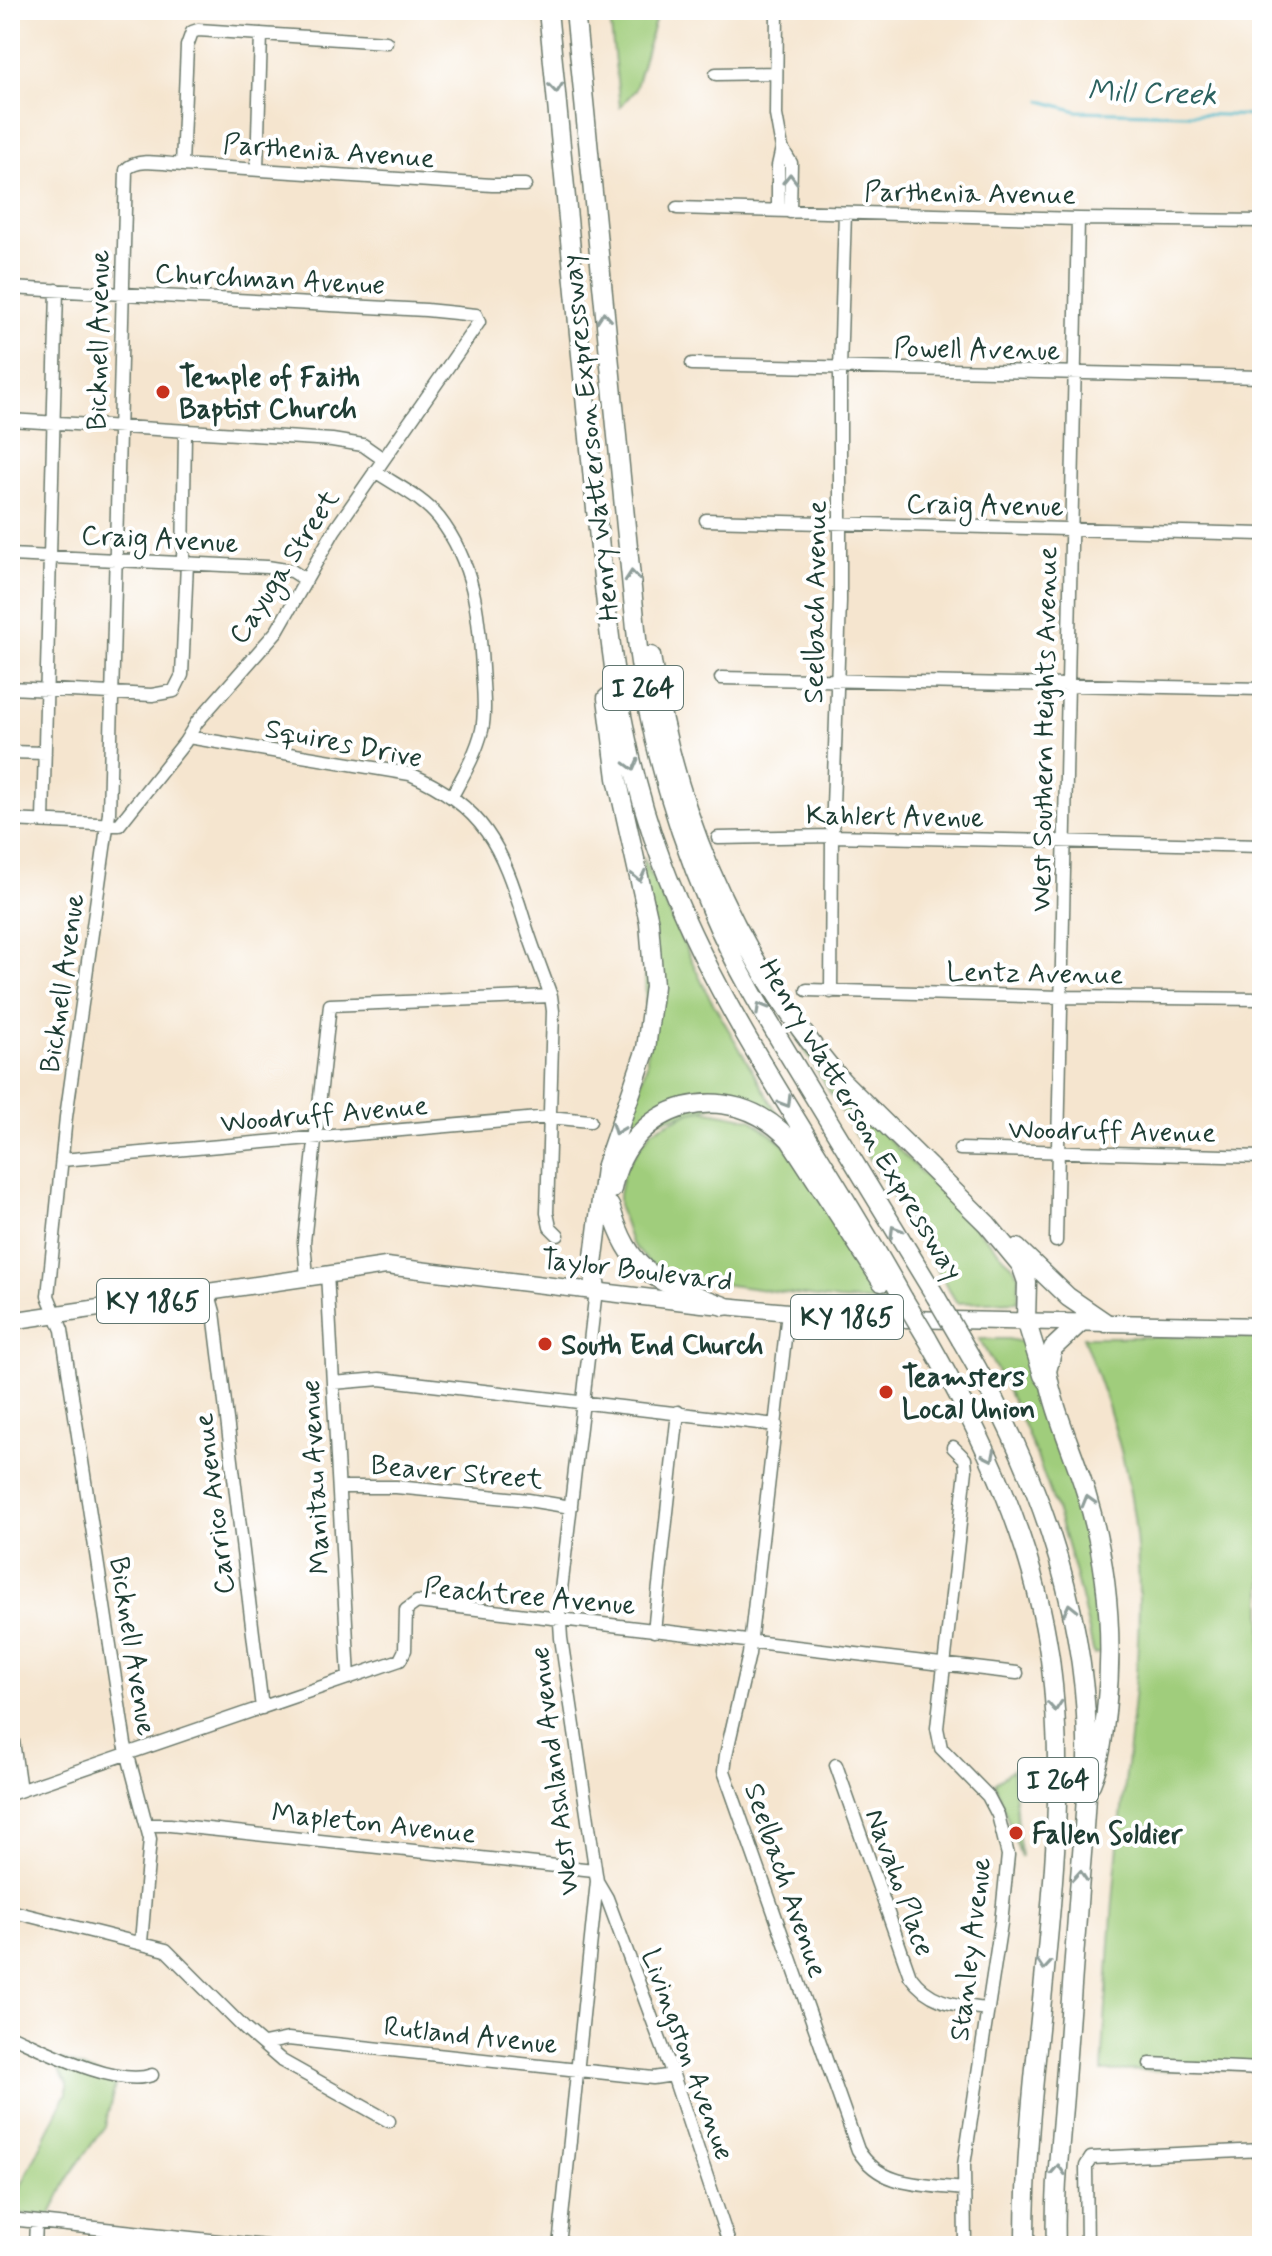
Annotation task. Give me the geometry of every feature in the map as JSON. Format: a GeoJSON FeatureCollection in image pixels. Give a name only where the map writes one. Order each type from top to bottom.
{"type":"FeatureCollection","features":[{"type":"Feature","properties":{"kind":"highway","name":"Henry Watterson Expressway"},"geometry":{"type":"LineString","coordinates":[[548,10],[607,633],[626,742],[642,802],[684,917],[734,1015],[876,1249],[972,1418],[1007,1497],[1042,1617],[1053,1683],[1058,1768],[1056,1831],[1028,2136],[1025,2246]]}},
{"type":"Feature","properties":{"kind":"highway","name":"Henry Watterson Expressway"},"geometry":{"type":"LineString","coordinates":[[575,10],[643,686],[663,775],[680,831],[712,913],[772,1028],[994,1397],[1040,1502],[1062,1573],[1081,1673],[1087,1740],[1086,1798],[1058,2165],[1056,2246]]}},
{"type":"Feature","properties":{"kind":"highway"},"geometry":{"type":"LineString","coordinates":[[634,606],[649,645],[666,734],[699,841],[724,904],[750,955],[799,1030],[842,1081],[987,1224],[1021,1265],[1026,1275],[1026,1320],[1043,1375],[1049,1383]]}},
{"type":"Feature","properties":{"kind":"highway"},"geometry":{"type":"LineString","coordinates":[[596,1290],[593,1265],[605,1168],[646,1049],[654,986],[649,922],[612,747],[606,685],[607,633]]}},
{"type":"Feature","properties":{"kind":"highway"},"geometry":{"type":"LineString","coordinates":[[596,1290],[602,1271],[615,1172],[635,1138],[668,1112],[695,1104],[719,1103],[763,1116],[790,1140],[889,1294],[903,1298]]}},
{"type":"Feature","properties":{"kind":"highway"},"geometry":{"type":"LineString","coordinates":[[610,1206],[620,1237],[640,1265],[671,1286],[724,1306]]}},
{"type":"Feature","properties":{"kind":"highway"},"geometry":{"type":"LineString","coordinates":[[987,1224],[1002,1233],[1068,1297],[1106,1323]]}},
{"type":"Feature","properties":{"kind":"highway"},"geometry":{"type":"LineString","coordinates":[[1082,1321],[1053,1348],[1047,1371],[1094,1522],[1108,1609],[1109,1676],[1100,1761],[1086,1798]]}},
{"type":"Feature","properties":{"kind":"main road","name":"Taylor Boulevard"},"geometry":{"type":"LineString","coordinates":[[10,1321],[209,1294],[327,1273],[399,1266],[724,1306],[883,1319],[1262,1326]]}},
{"type":"Feature","properties":{"kind":"street"},"geometry":{"type":"LineString","coordinates":[[777,10],[776,115],[782,148],[791,163],[784,212]]}},
{"type":"Feature","properties":{"kind":"street"},"geometry":{"type":"LineString","coordinates":[[182,165],[187,46],[192,32],[386,42]]}},
{"type":"Feature","properties":{"kind":"street"},"geometry":{"type":"LineString","coordinates":[[257,169],[261,34]]}},
{"type":"Feature","properties":{"kind":"street"},"geometry":{"type":"LineString","coordinates":[[716,74],[776,73]]}},
{"type":"Feature","properties":{"kind":"street","name":"Parthenia Avenue"},"geometry":{"type":"LineString","coordinates":[[130,165],[182,165],[525,185]]}},
{"type":"Feature","properties":{"kind":"street","name":"Bicknell Avenue"},"geometry":{"type":"LineString","coordinates":[[130,165],[126,170],[122,294],[109,825],[74,1054],[48,1300],[62,1330],[127,1753],[150,1839],[141,1942]]}},
{"type":"Feature","properties":{"kind":"street","name":"Parthenia Avenue"},"geometry":{"type":"LineString","coordinates":[[677,208],[1262,221]]}},
{"type":"Feature","properties":{"kind":"street","name":"Seelbach Avenue"},"geometry":{"type":"LineString","coordinates":[[831,992],[845,213]]}},
{"type":"Feature","properties":{"kind":"street","name":"West Southern Heights Avenue"},"geometry":{"type":"LineString","coordinates":[[1056,1241],[1078,219]]}},
{"type":"Feature","properties":{"kind":"street","name":"Churchman Avenue"},"geometry":{"type":"LineString","coordinates":[[10,288],[426,310],[478,316]]}},
{"type":"Feature","properties":{"kind":"street"},"geometry":{"type":"LineString","coordinates":[[43,821],[57,290]]}},
{"type":"Feature","properties":{"kind":"street","name":"Cayuga Street"},"geometry":{"type":"LineString","coordinates":[[109,825],[119,825],[127,818],[197,722],[277,631],[334,531],[477,327],[478,316]]}},
{"type":"Feature","properties":{"kind":"street","name":"Powell Avenue"},"geometry":{"type":"LineString","coordinates":[[692,364],[1262,377]]}},
{"type":"Feature","properties":{"kind":"street"},"geometry":{"type":"LineString","coordinates":[[10,420],[355,443],[383,459]]}},
{"type":"Feature","properties":{"kind":"street"},"geometry":{"type":"LineString","coordinates":[[10,688],[112,694],[169,693],[177,686],[182,675],[185,433]]}},
{"type":"Feature","properties":{"kind":"street"},"geometry":{"type":"LineString","coordinates":[[375,471],[422,502],[438,518],[461,555],[474,591],[483,685],[482,727],[476,750],[452,796]]}},
{"type":"Feature","properties":{"kind":"street","name":"Craig Avenue"},"geometry":{"type":"LineString","coordinates":[[706,520],[1262,534]]}},
{"type":"Feature","properties":{"kind":"street","name":"Craig Avenue"},"geometry":{"type":"LineString","coordinates":[[10,555],[285,569],[306,580]]}},
{"type":"Feature","properties":{"kind":"street"},"geometry":{"type":"LineString","coordinates":[[721,678],[1262,689]]}},
{"type":"Feature","properties":{"kind":"street","name":"Squires Drive"},"geometry":{"type":"LineString","coordinates":[[188,737],[391,769],[430,783],[452,796],[486,829],[504,859],[551,996]]}},
{"type":"Feature","properties":{"kind":"street"},"geometry":{"type":"LineString","coordinates":[[10,752],[45,753]]}},
{"type":"Feature","properties":{"kind":"street"},"geometry":{"type":"LineString","coordinates":[[10,820],[109,825]]}},
{"type":"Feature","properties":{"kind":"street","name":"Kahlert Avenue"},"geometry":{"type":"LineString","coordinates":[[718,838],[832,836],[1262,846]]}},
{"type":"Feature","properties":{"kind":"street","name":"Lentz Avenue"},"geometry":{"type":"LineString","coordinates":[[807,990],[1262,999]]}},
{"type":"Feature","properties":{"kind":"street"},"geometry":{"type":"LineString","coordinates":[[307,1277],[304,1242],[330,1005],[551,996],[547,1213],[550,1227],[558,1235]]}},
{"type":"Feature","properties":{"kind":"street","name":"Woodruff Avenue"},"geometry":{"type":"LineString","coordinates":[[62,1160],[549,1117],[590,1121]]}},
{"type":"Feature","properties":{"kind":"street","name":"Woodruff Avenue"},"geometry":{"type":"LineString","coordinates":[[960,1149],[1262,1157]]}},
{"type":"Feature","properties":{"kind":"street","name":"Manitau Avenue"},"geometry":{"type":"LineString","coordinates":[[327,1273],[349,1678]]}},
{"type":"Feature","properties":{"kind":"street","name":"West Ashland Avenue"},"geometry":{"type":"LineString","coordinates":[[559,2246],[596,1876],[559,1620],[596,1290]]}},
{"type":"Feature","properties":{"kind":"street","name":"Carrico Avenue"},"geometry":{"type":"LineString","coordinates":[[209,1294],[214,1312],[262,1708]]}},
{"type":"Feature","properties":{"kind":"street","name":"Seelbach Avenue"},"geometry":{"type":"LineString","coordinates":[[788,1312],[750,1642],[724,1771],[853,2140],[864,2160],[888,2178],[963,2189]]}},
{"type":"Feature","properties":{"kind":"street"},"geometry":{"type":"LineString","coordinates":[[333,1383],[380,1379],[776,1425]]}},
{"type":"Feature","properties":{"kind":"street"},"geometry":{"type":"LineString","coordinates":[[654,1631],[678,1412]]}},
{"type":"Feature","properties":{"kind":"street","name":"Stanley Avenue"},"geometry":{"type":"LineString","coordinates":[[953,1447],[965,1459],[966,1470],[937,1728],[941,1748],[988,1796],[998,1815],[1008,1855],[964,2165],[965,2246]]}},
{"type":"Feature","properties":{"kind":"street","name":"Beaver Street"},"geometry":{"type":"LineString","coordinates":[[339,1487],[396,1487],[571,1507]]}},
{"type":"Feature","properties":{"kind":"street","name":"Peachtree Avenue"},"geometry":{"type":"LineString","coordinates":[[15,1792],[400,1660],[403,1656],[405,1613],[412,1603],[559,1620],[569,1618],[572,1622],[1017,1673]]}},
{"type":"Feature","properties":{"kind":"street"},"geometry":{"type":"LineString","coordinates":[[10,1720],[15,1792]]}},
{"type":"Feature","properties":{"kind":"street","name":"Navaho Place"},"geometry":{"type":"LineString","coordinates":[[836,1765],[910,1976],[918,1988],[933,1999],[987,2009]]}},
{"type":"Feature","properties":{"kind":"street","name":"Mapleton Avenue"},"geometry":{"type":"LineString","coordinates":[[147,1825],[170,1825],[596,1876]]}},
{"type":"Feature","properties":{"kind":"street","name":"Livingston Avenue"},"geometry":{"type":"LineString","coordinates":[[596,1876],[673,2075],[730,2246]]}},
{"type":"Feature","properties":{"kind":"street"},"geometry":{"type":"LineString","coordinates":[[10,1911],[166,1950],[245,2029],[282,2061],[389,2121]]}},
{"type":"Feature","properties":{"kind":"street"},"geometry":{"type":"LineString","coordinates":[[10,2035],[104,2073],[143,2078],[152,2075]]}},
{"type":"Feature","properties":{"kind":"street","name":"Rutland Avenue"},"geometry":{"type":"LineString","coordinates":[[264,2044],[288,2039],[658,2079],[673,2075]]}},
{"type":"Feature","properties":{"kind":"street"},"geometry":{"type":"LineString","coordinates":[[1150,2064],[1262,2069]]}},
{"type":"Feature","properties":{"kind":"street"},"geometry":{"type":"LineString","coordinates":[[1087,2246],[1086,2166],[1089,2160],[1262,2150]]}},
{"type":"Feature","properties":{"kind":"street"},"geometry":{"type":"LineString","coordinates":[[10,2219],[266,2246]]}},
{"type":"Feature","properties":{"kind":"street"},"geometry":{"type":"LineString","coordinates":[[35,2246],[36,2222]]}},
{"type":"Feature","properties":{"kind":"green space"},"geometry":{"type":"Polygon","coordinates":[[[609,10],[658,10],[635,90],[620,107],[609,10]]]}},
{"type":"Feature","properties":{"kind":"green space"},"geometry":{"type":"Polygon","coordinates":[[[643,857],[706,991],[782,1121],[741,1099],[630,1128],[628,1121],[647,1064],[643,857]]]}},
{"type":"Feature","properties":{"kind":"green space"},"geometry":{"type":"Polygon","coordinates":[[[794,1033],[857,1107],[1013,1266],[1019,1276],[1018,1301],[957,1303],[794,1033]]]}},
{"type":"Feature","properties":{"kind":"green space"},"geometry":{"type":"Polygon","coordinates":[[[704,1110],[751,1119],[785,1145],[886,1302],[839,1300],[685,1279],[648,1262],[631,1243],[619,1207],[624,1169],[652,1130],[691,1112],[704,1110]]]}},
{"type":"Feature","properties":{"kind":"green space"},"geometry":{"type":"Polygon","coordinates":[[[1083,1337],[1262,1337],[1262,2069],[1102,2071],[1115,1874],[1138,1641],[1138,1559],[1126,1471],[1083,1337]]]}},
{"type":"Feature","properties":{"kind":"green space"},"geometry":{"type":"Polygon","coordinates":[[[979,1339],[1008,1339],[1027,1343],[1085,1515],[1099,1588],[1103,1652],[1094,1655],[1075,1572],[1035,1453],[1019,1414],[979,1339]]]}},
{"type":"Feature","properties":{"kind":"green space"},"geometry":{"type":"Polygon","coordinates":[[[1012,1769],[1021,1857],[995,1783],[1012,1769]]]}},
{"type":"Feature","properties":{"kind":"green space"},"geometry":{"type":"Polygon","coordinates":[[[62,2060],[116,2081],[105,2126],[70,2175],[50,2216],[15,2214],[19,2190],[67,2093],[67,2083],[59,2070],[62,2060]]]}},
{"type":"Feature","properties":{"kind":"waterway","name":"Mill Creek"},"geometry":{"type":"LineString","coordinates":[[1042,101],[1077,111],[1262,116]]}},
{"type":"Feature","properties":{"kind":"place","name":"Temple of Faith Baptist Church"},"geometry":{"type":"Point","coordinates":[163,392]}},
{"type":"Feature","properties":{"kind":"place","name":"South End Church"},"geometry":{"type":"Point","coordinates":[545,1344]}},
{"type":"Feature","properties":{"kind":"place","name":"Teamsters Local Union"},"geometry":{"type":"Point","coordinates":[886,1392]}},
{"type":"Feature","properties":{"kind":"place","name":"Fallen Soldier"},"geometry":{"type":"Point","coordinates":[1016,1833]}}]}
